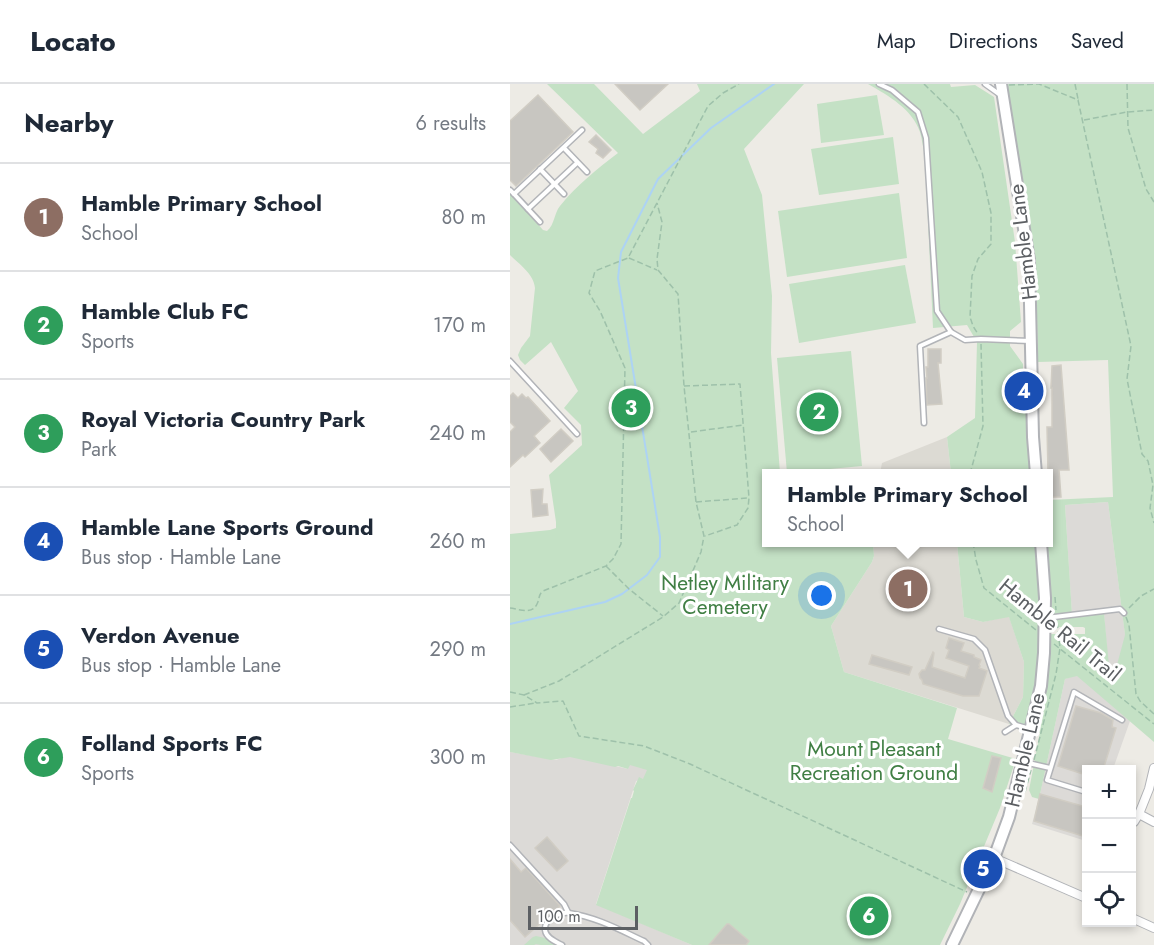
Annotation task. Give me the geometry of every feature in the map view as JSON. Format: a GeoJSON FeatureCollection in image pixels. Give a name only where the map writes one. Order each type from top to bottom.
{"type":"FeatureCollection","features":[{"type":"Feature","properties":{"kind":"main road","name":"Hamble Lane"},"geometry":{"type":"LineString","coordinates":[[1005,85],[1003,96],[1029,260],[1036,469]]}},
{"type":"Feature","properties":{"kind":"main road","name":"Hamble Lane"},"geometry":{"type":"LineString","coordinates":[[955,944],[994,858],[1009,817],[1041,686],[1045,636],[1041,547]]}},
{"type":"Feature","properties":{"kind":"street"},"geometry":{"type":"LineString","coordinates":[[1136,819],[1149,789],[1154,768]]}},
{"type":"Feature","properties":{"kind":"street"},"geometry":{"type":"LineString","coordinates":[[1138,814],[1154,822]]}},
{"type":"Feature","properties":{"kind":"street"},"geometry":{"type":"LineString","coordinates":[[994,858],[1082,896]]}},
{"type":"Feature","properties":{"kind":"street"},"geometry":{"type":"LineString","coordinates":[[1136,920],[1154,928]]}},
{"type":"Feature","properties":{"kind":"lane"},"geometry":{"type":"LineString","coordinates":[[879,84],[892,90],[918,111],[926,138],[938,311],[951,332],[965,339],[1032,341]]}},
{"type":"Feature","properties":{"kind":"lane"},"geometry":{"type":"LineString","coordinates":[[985,84],[1003,96]]}},
{"type":"Feature","properties":{"kind":"lane"},"geometry":{"type":"LineString","coordinates":[[540,222],[512,192],[540,170],[582,130]]}},
{"type":"Feature","properties":{"kind":"lane"},"geometry":{"type":"LineString","coordinates":[[564,148],[587,172]]}},
{"type":"Feature","properties":{"kind":"lane"},"geometry":{"type":"LineString","coordinates":[[528,209],[578,163]]}},
{"type":"Feature","properties":{"kind":"lane"},"geometry":{"type":"LineString","coordinates":[[540,170],[564,194]]}},
{"type":"Feature","properties":{"kind":"lane"},"geometry":{"type":"LineString","coordinates":[[924,423],[920,346],[951,332]]}},
{"type":"Feature","properties":{"kind":"lane"},"geometry":{"type":"LineString","coordinates":[[510,360],[577,434]]}},
{"type":"Feature","properties":{"kind":"lane"},"geometry":{"type":"LineString","coordinates":[[1045,618],[1120,609],[1125,613]]}},
{"type":"Feature","properties":{"kind":"lane"},"geometry":{"type":"LineString","coordinates":[[939,629],[974,639],[985,650],[1008,716],[1016,725],[1030,729]]}},
{"type":"Feature","properties":{"kind":"lane"},"geometry":{"type":"LineString","coordinates":[[1082,791],[1047,780],[1074,692],[1122,720]]}},
{"type":"Feature","properties":{"kind":"lane"},"geometry":{"type":"LineString","coordinates":[[1005,732],[1016,725]]}},
{"type":"Feature","properties":{"kind":"lane"},"geometry":{"type":"LineString","coordinates":[[1023,762],[1050,768]]}},
{"type":"Feature","properties":{"kind":"lane"},"geometry":{"type":"LineString","coordinates":[[510,845],[564,903],[568,913]]}},
{"type":"Feature","properties":{"kind":"lane"},"geometry":{"type":"LineString","coordinates":[[562,945],[550,938],[545,927],[556,915],[568,913],[591,918],[644,941],[648,945]]}},
{"type":"Feature","properties":{"kind":"path"},"geometry":{"type":"LineString","coordinates":[[510,608],[531,610],[537,605],[539,594],[543,591],[606,566],[621,544],[625,368],[600,311],[589,294],[595,271],[628,258],[708,106],[723,93],[739,84]]}},
{"type":"Feature","properties":{"kind":"path"},"geometry":{"type":"LineString","coordinates":[[924,84],[958,117],[982,172],[992,213],[991,244],[978,259],[972,276],[970,317],[981,339],[983,426],[971,469]]}},
{"type":"Feature","properties":{"kind":"path"},"geometry":{"type":"LineString","coordinates":[[1005,85],[1039,84],[1078,100]]}},
{"type":"Feature","properties":{"kind":"path"},"geometry":{"type":"LineString","coordinates":[[1075,84],[1131,346],[1127,379],[1142,454],[1148,461],[1153,485],[1150,508],[1154,523]]}},
{"type":"Feature","properties":{"kind":"path"},"geometry":{"type":"LineString","coordinates":[[1127,84],[1128,128],[1146,189],[1154,202]]}},
{"type":"Feature","properties":{"kind":"path"},"geometry":{"type":"LineString","coordinates":[[1083,120],[1154,110]]}},
{"type":"Feature","properties":{"kind":"path"},"geometry":{"type":"LineString","coordinates":[[657,202],[662,222],[657,259],[658,270]]}},
{"type":"Feature","properties":{"kind":"path"},"geometry":{"type":"LineString","coordinates":[[524,695],[559,681],[663,617],[679,603],[701,552],[704,536],[696,502],[684,386],[678,294],[658,270],[628,258]]}},
{"type":"Feature","properties":{"kind":"path"},"geometry":{"type":"LineString","coordinates":[[684,386],[740,384],[748,508],[737,525],[704,536]]}},
{"type":"Feature","properties":{"kind":"path"},"geometry":{"type":"LineString","coordinates":[[689,432],[744,425]]}},
{"type":"Feature","properties":{"kind":"path"},"geometry":{"type":"LineString","coordinates":[[696,502],[749,498]]}},
{"type":"Feature","properties":{"kind":"path","name":"Hamble Rail Trail"},"geometry":{"type":"LineString","coordinates":[[974,547],[984,588],[1154,724]]}},
{"type":"Feature","properties":{"kind":"path"},"geometry":{"type":"LineString","coordinates":[[606,566],[629,589],[663,617]]}},
{"type":"Feature","properties":{"kind":"path"},"geometry":{"type":"LineString","coordinates":[[1154,589],[1141,596],[1125,613],[1129,625],[1136,694],[1154,714]]}},
{"type":"Feature","properties":{"kind":"path"},"geometry":{"type":"LineString","coordinates":[[510,692],[524,695],[537,703]]}},
{"type":"Feature","properties":{"kind":"path"},"geometry":{"type":"LineString","coordinates":[[510,707],[563,701],[579,736],[644,746],[690,764],[969,894]]}},
{"type":"Feature","properties":{"kind":"shaded area"},"geometry":{"type":"Polygon","coordinates":[[[947,437],[951,469],[881,469],[882,463],[947,437]]]}},
{"type":"Feature","properties":{"kind":"shaded area"},"geometry":{"type":"Polygon","coordinates":[[[1108,502],[1132,689],[1110,689],[1104,614],[1072,615],[1065,505],[1108,502]]]}},
{"type":"Feature","properties":{"kind":"shaded area"},"geometry":{"type":"Polygon","coordinates":[[[873,547],[957,547],[964,617],[983,622],[1009,616],[1024,662],[1023,697],[1009,724],[844,672],[831,626],[874,556],[873,547]]]}},
{"type":"Feature","properties":{"kind":"shaded area"},"geometry":{"type":"Polygon","coordinates":[[[1077,675],[1130,721],[1114,765],[1082,765],[1082,840],[1032,824],[1065,679],[1077,675]]]}},
{"type":"Feature","properties":{"kind":"shaded area"},"geometry":{"type":"Polygon","coordinates":[[[510,752],[556,760],[570,755],[628,769],[629,764],[665,773],[636,781],[596,904],[692,945],[510,945],[510,752]]]}},
{"type":"Feature","properties":{"kind":"green space"},"geometry":{"type":"Polygon","coordinates":[[[547,84],[594,84],[643,134],[700,91],[697,84],[804,84],[744,149],[762,195],[772,296],[771,353],[780,469],[762,469],[762,547],[873,547],[872,562],[831,626],[844,672],[957,708],[948,739],[1016,759],[1000,808],[960,904],[940,945],[692,945],[596,905],[633,790],[639,777],[643,779],[647,770],[630,765],[628,769],[615,767],[570,757],[551,760],[510,752],[510,534],[556,528],[549,475],[582,445],[581,425],[564,408],[578,391],[551,342],[525,365],[518,355],[530,336],[535,288],[529,274],[510,255],[510,192],[543,230],[547,231],[558,209],[567,198],[618,153],[547,84]]]}},
{"type":"Feature","properties":{"kind":"green space"},"geometry":{"type":"Polygon","coordinates":[[[868,84],[950,84],[951,87],[975,85],[994,97],[1015,242],[1021,322],[1010,331],[1010,346],[1023,364],[1023,382],[1033,437],[1036,469],[951,469],[947,437],[975,418],[977,342],[967,325],[933,328],[925,156],[916,124],[906,110],[892,98],[868,84]]]}},
{"type":"Feature","properties":{"kind":"green space"},"geometry":{"type":"Polygon","coordinates":[[[1007,84],[1154,84],[1154,742],[1077,676],[1065,679],[1039,799],[1032,797],[1029,790],[1040,733],[1009,724],[1023,697],[1024,662],[1009,617],[983,622],[964,617],[957,547],[1053,547],[1053,500],[1113,497],[1108,360],[1038,362],[1037,316],[1030,246],[1007,84]],[[1108,502],[1065,505],[1072,614],[1104,613],[1111,687],[1125,635],[1108,502]],[[1048,607],[1045,634],[1085,634],[1083,627],[1056,627],[1052,612],[1048,607]]]}},
{"type":"Feature","properties":{"kind":"green space"},"geometry":{"type":"Polygon","coordinates":[[[877,95],[884,135],[821,143],[817,104],[877,95]]]}},
{"type":"Feature","properties":{"kind":"green space"},"geometry":{"type":"Polygon","coordinates":[[[893,137],[899,184],[819,195],[811,149],[893,137]]]}},
{"type":"Feature","properties":{"kind":"green space"},"geometry":{"type":"Polygon","coordinates":[[[899,193],[907,258],[787,277],[778,211],[899,193]]]}},
{"type":"Feature","properties":{"kind":"green space"},"geometry":{"type":"Polygon","coordinates":[[[905,265],[916,323],[799,343],[789,284],[905,265]]]}},
{"type":"Feature","properties":{"kind":"green space"},"geometry":{"type":"Polygon","coordinates":[[[851,351],[862,466],[787,469],[777,358],[851,351]]]}},
{"type":"Feature","properties":{"kind":"green space"},"geometry":{"type":"Polygon","coordinates":[[[536,936],[545,938],[557,945],[524,945],[536,936]]]}},
{"type":"Feature","properties":{"kind":"building"},"geometry":{"type":"Polygon","coordinates":[[[615,84],[668,84],[640,110],[615,84]]]}},
{"type":"Feature","properties":{"kind":"building"},"geometry":{"type":"Polygon","coordinates":[[[538,95],[573,132],[516,186],[510,180],[510,121],[538,95]]]}},
{"type":"Feature","properties":{"kind":"building"},"geometry":{"type":"Polygon","coordinates":[[[596,135],[611,150],[603,158],[596,153],[598,149],[589,142],[596,135]]]}},
{"type":"Feature","properties":{"kind":"building"},"geometry":{"type":"Polygon","coordinates":[[[928,349],[941,349],[941,363],[938,363],[942,404],[927,405],[928,349]]]}},
{"type":"Feature","properties":{"kind":"building"},"geometry":{"type":"Polygon","coordinates":[[[1061,365],[1069,470],[1059,470],[1061,497],[1053,497],[1053,469],[1048,469],[1047,427],[1052,427],[1052,366],[1061,365]]]}},
{"type":"Feature","properties":{"kind":"building"},"geometry":{"type":"Polygon","coordinates":[[[513,393],[518,398],[522,394],[528,397],[550,421],[534,436],[540,443],[510,467],[510,432],[515,427],[510,422],[510,396],[513,393]]]}},
{"type":"Feature","properties":{"kind":"building"},"geometry":{"type":"Polygon","coordinates":[[[561,429],[573,441],[551,462],[540,449],[561,429]]]}},
{"type":"Feature","properties":{"kind":"building"},"geometry":{"type":"Polygon","coordinates":[[[543,489],[542,504],[547,504],[548,515],[533,517],[531,490],[543,489]]]}},
{"type":"Feature","properties":{"kind":"building"},"geometry":{"type":"Polygon","coordinates":[[[949,638],[964,643],[961,651],[981,660],[979,668],[987,671],[979,696],[963,696],[923,684],[919,674],[925,670],[933,652],[932,667],[965,678],[969,666],[946,658],[949,638]]]}},
{"type":"Feature","properties":{"kind":"building"},"geometry":{"type":"Polygon","coordinates":[[[872,655],[912,667],[909,675],[869,664],[872,655]]]}},
{"type":"Feature","properties":{"kind":"building"},"geometry":{"type":"Polygon","coordinates":[[[1076,706],[1101,713],[1113,720],[1112,727],[1116,728],[1105,765],[1082,765],[1082,774],[1058,766],[1076,706]]]}},
{"type":"Feature","properties":{"kind":"building"},"geometry":{"type":"Polygon","coordinates":[[[992,756],[1001,758],[992,792],[983,788],[992,756]]]}},
{"type":"Feature","properties":{"kind":"building"},"geometry":{"type":"Polygon","coordinates":[[[1040,794],[1082,806],[1082,836],[1034,821],[1040,794]]]}},
{"type":"Feature","properties":{"kind":"building"},"geometry":{"type":"Polygon","coordinates":[[[547,837],[568,861],[557,871],[535,848],[547,837]]]}},
{"type":"Feature","properties":{"kind":"building"},"geometry":{"type":"Polygon","coordinates":[[[510,859],[521,872],[526,868],[560,906],[525,937],[510,920],[510,859]]]}},
{"type":"Feature","properties":{"kind":"building"},"geometry":{"type":"Polygon","coordinates":[[[727,924],[749,941],[746,945],[709,945],[727,924]]]}},
{"type":"Feature","properties":{"kind":"waterway"},"geometry":{"type":"LineString","coordinates":[[510,624],[605,602],[622,594],[647,575],[660,557],[660,537],[618,278],[621,252],[658,179],[711,128],[774,84]]}},
{"type":"Feature","properties":{"kind":"place","name":"Hamble Lane Sports Ground"},"geometry":{"type":"Point","coordinates":[1024,391]}},
{"type":"Feature","properties":{"kind":"place","name":"Royal Victoria Country Park"},"geometry":{"type":"Point","coordinates":[631,408]}},
{"type":"Feature","properties":{"kind":"place","name":"Hamble Club FC"},"geometry":{"type":"Point","coordinates":[819,412]}},
{"type":"Feature","properties":{"kind":"place","name":"Hamble Primary School"},"geometry":{"type":"Point","coordinates":[908,589]}},
{"type":"Feature","properties":{"kind":"place","name":"Verdon Avenue"},"geometry":{"type":"Point","coordinates":[983,869]}},
{"type":"Feature","properties":{"kind":"place","name":"Folland Sports FC"},"geometry":{"type":"Point","coordinates":[869,916]}},
{"type":"Feature","properties":{"kind":"park label","name":"Netley Military Cemetery"},"geometry":{"type":"Point","coordinates":[725,595]}},
{"type":"Feature","properties":{"kind":"park label","name":"Mount Pleasant Recreation Ground"},"geometry":{"type":"Point","coordinates":[874,761]}}]}
